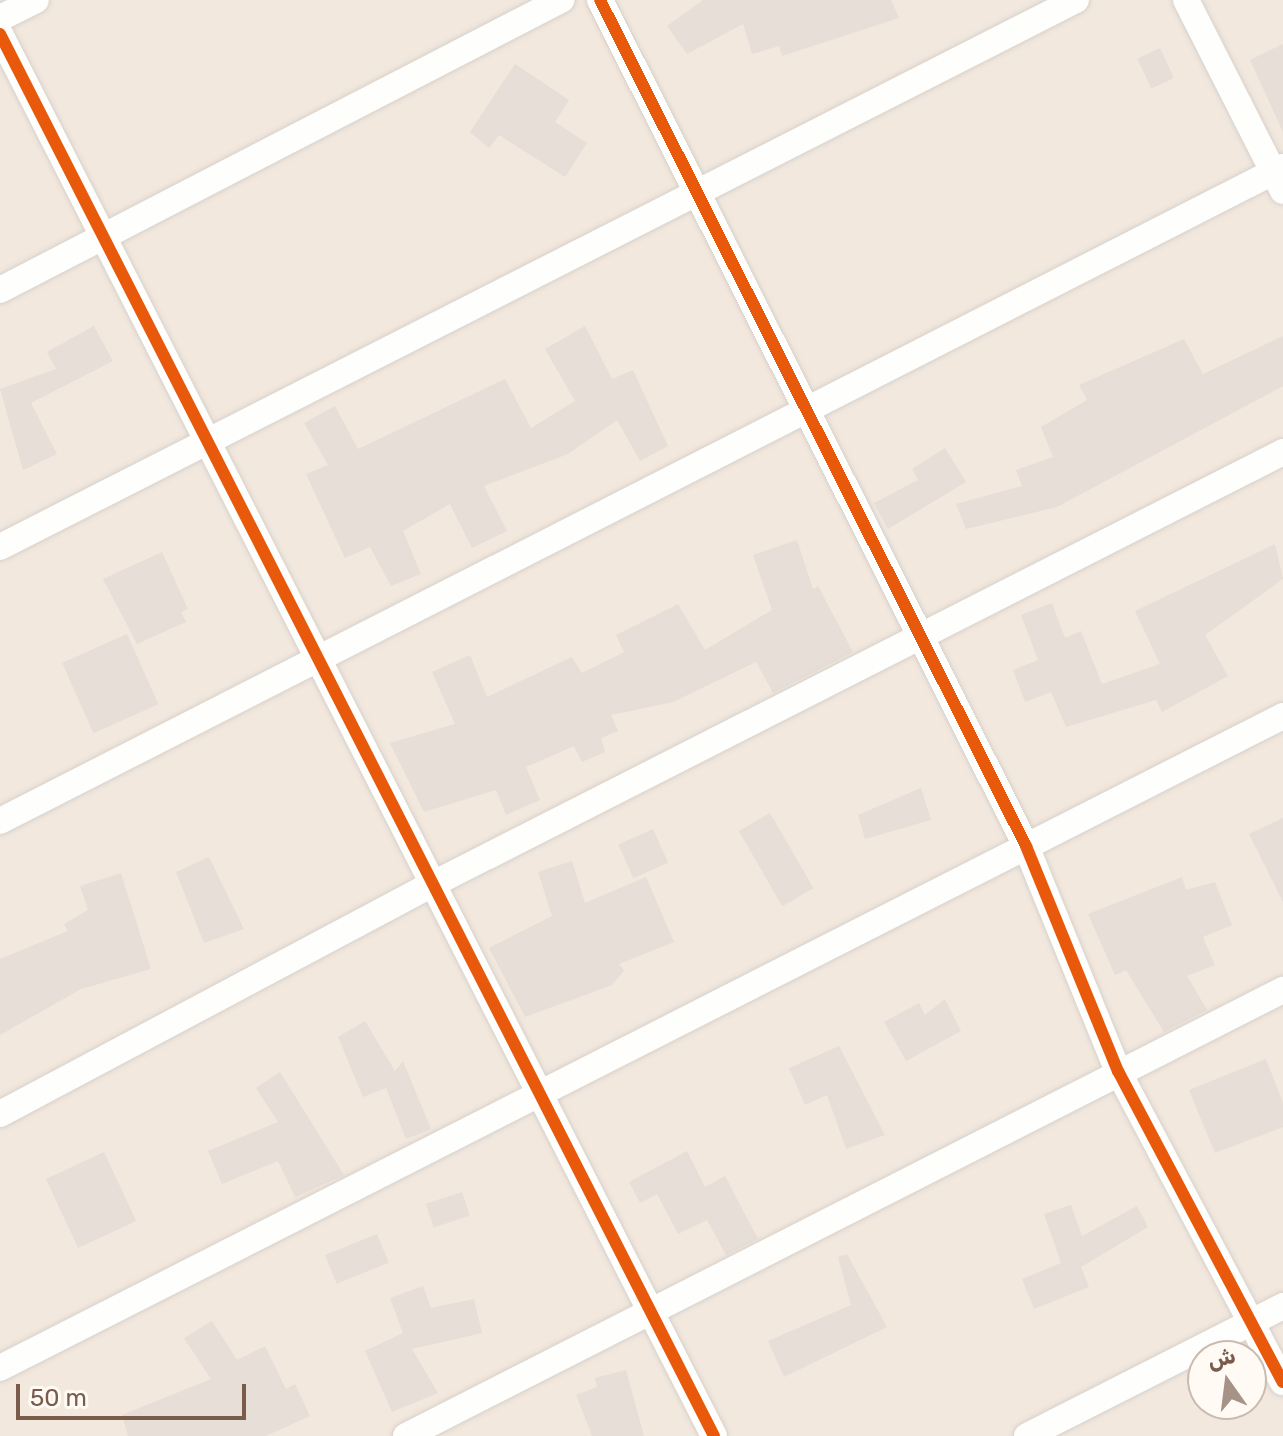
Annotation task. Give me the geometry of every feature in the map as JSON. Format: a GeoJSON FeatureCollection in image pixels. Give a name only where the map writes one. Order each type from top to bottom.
{"type":"FeatureCollection","features":[{"type":"Feature","properties":{"kind":"street"},"geometry":{"type":"LineString","coordinates":[[0,18],[36,0]]}},
{"type":"Feature","properties":{"kind":"street"},"geometry":{"type":"LineString","coordinates":[[0,290],[561,0]]}},
{"type":"Feature","properties":{"kind":"street"},"geometry":{"type":"LineString","coordinates":[[600,0],[810,408],[1026,846],[1118,1071],[1283,1382]]}},
{"type":"Feature","properties":{"kind":"street"},"geometry":{"type":"LineString","coordinates":[[0,547],[1076,0]]}},
{"type":"Feature","properties":{"kind":"street"},"geometry":{"type":"LineString","coordinates":[[0,821],[314,658],[810,408],[1280,177],[1186,0]]}},
{"type":"Feature","properties":{"kind":"street"},"geometry":{"type":"LineString","coordinates":[[0,34],[314,658],[435,883],[714,1436]]}},
{"type":"Feature","properties":{"kind":"street"},"geometry":{"type":"LineString","coordinates":[[0,1114],[435,883],[922,639],[1283,452]]}},
{"type":"Feature","properties":{"kind":"street"},"geometry":{"type":"LineString","coordinates":[[0,1368],[1283,716]]}},
{"type":"Feature","properties":{"kind":"street"},"geometry":{"type":"LineString","coordinates":[[406,1436],[651,1308],[1283,990]]}},
{"type":"Feature","properties":{"kind":"street"},"geometry":{"type":"LineString","coordinates":[[1027,1436],[1283,1306]]}},
{"type":"Feature","properties":{"kind":"shaded area"},"geometry":{"type":"Polygon","coordinates":[[[0,0],[1283,0],[1283,1436],[0,1436],[0,0]]]}},
{"type":"Feature","properties":{"kind":"building"},"geometry":{"type":"Polygon","coordinates":[[[703,0],[891,0],[899,18],[782,56],[779,46],[752,54],[743,24],[687,54],[667,26],[703,0]]]}},
{"type":"Feature","properties":{"kind":"building"},"geometry":{"type":"Polygon","coordinates":[[[1283,44],[1283,132],[1250,60],[1283,44]]]}},
{"type":"Feature","properties":{"kind":"building"},"geometry":{"type":"Polygon","coordinates":[[[1160,48],[1174,78],[1151,88],[1137,59],[1160,48]]]}},
{"type":"Feature","properties":{"kind":"building"},"geometry":{"type":"Polygon","coordinates":[[[515,64],[569,100],[555,122],[587,143],[565,177],[499,135],[489,148],[470,132],[515,64]]]}},
{"type":"Feature","properties":{"kind":"building"},"geometry":{"type":"Polygon","coordinates":[[[94,326],[113,361],[31,403],[57,454],[23,470],[0,389],[56,369],[47,352],[94,326]]]}},
{"type":"Feature","properties":{"kind":"building"},"geometry":{"type":"Polygon","coordinates":[[[585,326],[612,379],[633,370],[668,446],[640,461],[617,420],[568,454],[484,486],[507,531],[472,548],[450,504],[403,531],[421,574],[391,586],[370,547],[345,558],[306,474],[328,465],[304,423],[335,406],[358,449],[505,379],[531,428],[575,401],[545,349],[585,326]]]}},
{"type":"Feature","properties":{"kind":"building"},"geometry":{"type":"Polygon","coordinates":[[[1283,336],[1283,386],[1057,507],[966,529],[956,504],[1022,486],[1016,470],[1053,457],[1041,427],[1087,400],[1079,385],[1184,339],[1203,374],[1283,336]]]}},
{"type":"Feature","properties":{"kind":"building"},"geometry":{"type":"Polygon","coordinates":[[[945,448],[966,482],[888,529],[874,503],[918,480],[912,469],[945,448]]]}},
{"type":"Feature","properties":{"kind":"building"},"geometry":{"type":"Polygon","coordinates":[[[797,540],[813,589],[818,586],[853,652],[773,693],[756,662],[673,702],[611,715],[618,731],[601,738],[605,752],[582,762],[574,746],[526,767],[540,800],[506,815],[496,790],[424,812],[390,743],[455,724],[432,672],[470,655],[487,697],[572,657],[582,673],[624,652],[616,635],[678,604],[705,650],[772,610],[753,555],[797,540]]]}},
{"type":"Feature","properties":{"kind":"building"},"geometry":{"type":"Polygon","coordinates":[[[1275,544],[1283,579],[1205,635],[1228,676],[1162,712],[1156,700],[1066,727],[1051,692],[1025,702],[1013,670],[1038,660],[1021,615],[1052,603],[1065,638],[1081,631],[1102,684],[1160,664],[1135,611],[1275,544]]]}},
{"type":"Feature","properties":{"kind":"building"},"geometry":{"type":"Polygon","coordinates":[[[162,552],[188,609],[181,612],[186,622],[137,644],[103,579],[162,552]]]}},
{"type":"Feature","properties":{"kind":"building"},"geometry":{"type":"Polygon","coordinates":[[[127,634],[158,704],[93,733],[62,663],[127,634]]]}},
{"type":"Feature","properties":{"kind":"building"},"geometry":{"type":"Polygon","coordinates":[[[921,788],[931,820],[865,839],[858,815],[921,788]]]}},
{"type":"Feature","properties":{"kind":"building"},"geometry":{"type":"Polygon","coordinates":[[[770,813],[813,888],[782,906],[739,831],[770,813]]]}},
{"type":"Feature","properties":{"kind":"building"},"geometry":{"type":"Polygon","coordinates":[[[1283,818],[1283,902],[1249,834],[1283,818]]]}},
{"type":"Feature","properties":{"kind":"building"},"geometry":{"type":"Polygon","coordinates":[[[653,829],[668,863],[633,878],[618,844],[653,829]]]}},
{"type":"Feature","properties":{"kind":"building"},"geometry":{"type":"Polygon","coordinates":[[[209,857],[244,929],[204,943],[176,872],[209,857]]]}},
{"type":"Feature","properties":{"kind":"building"},"geometry":{"type":"Polygon","coordinates":[[[572,861],[585,903],[646,877],[674,942],[619,964],[624,971],[612,985],[525,1017],[489,948],[552,916],[538,872],[572,861]]]}},
{"type":"Feature","properties":{"kind":"building"},"geometry":{"type":"Polygon","coordinates":[[[121,873],[151,969],[81,989],[0,1035],[0,959],[68,931],[64,924],[88,910],[80,886],[121,873]]]}},
{"type":"Feature","properties":{"kind":"building"},"geometry":{"type":"Polygon","coordinates":[[[1182,877],[1186,890],[1215,882],[1232,925],[1203,937],[1215,965],[1187,976],[1207,1010],[1164,1032],[1126,970],[1115,975],[1088,914],[1182,877]]]}},
{"type":"Feature","properties":{"kind":"building"},"geometry":{"type":"Polygon","coordinates":[[[945,999],[961,1031],[906,1061],[884,1022],[919,1003],[925,1015],[945,999]]]}},
{"type":"Feature","properties":{"kind":"building"},"geometry":{"type":"Polygon","coordinates":[[[365,1021],[395,1071],[403,1061],[431,1129],[406,1139],[386,1088],[363,1097],[338,1037],[365,1021]]]}},
{"type":"Feature","properties":{"kind":"building"},"geometry":{"type":"Polygon","coordinates":[[[839,1046],[885,1135],[846,1149],[827,1095],[805,1105],[789,1068],[839,1046]]]}},
{"type":"Feature","properties":{"kind":"building"},"geometry":{"type":"Polygon","coordinates":[[[1266,1059],[1283,1103],[1283,1127],[1215,1153],[1189,1090],[1266,1059]]]}},
{"type":"Feature","properties":{"kind":"building"},"geometry":{"type":"Polygon","coordinates":[[[280,1072],[344,1175],[295,1197],[278,1161],[222,1184],[208,1151],[278,1122],[256,1088],[280,1072]]]}},
{"type":"Feature","properties":{"kind":"building"},"geometry":{"type":"Polygon","coordinates":[[[687,1151],[705,1187],[725,1176],[758,1239],[726,1255],[707,1220],[678,1234],[657,1194],[640,1203],[629,1182],[687,1151]]]}},
{"type":"Feature","properties":{"kind":"building"},"geometry":{"type":"Polygon","coordinates":[[[104,1152],[136,1221],[78,1248],[46,1179],[104,1152]]]}},
{"type":"Feature","properties":{"kind":"building"},"geometry":{"type":"Polygon","coordinates":[[[462,1192],[470,1216],[434,1228],[426,1204],[462,1192]]]}},
{"type":"Feature","properties":{"kind":"building"},"geometry":{"type":"Polygon","coordinates":[[[1071,1205],[1082,1236],[1137,1206],[1148,1227],[1081,1267],[1089,1287],[1034,1309],[1022,1279],[1061,1263],[1044,1214],[1071,1205]]]}},
{"type":"Feature","properties":{"kind":"building"},"geometry":{"type":"Polygon","coordinates":[[[377,1234],[389,1263],[337,1284],[325,1255],[377,1234]]]}},
{"type":"Feature","properties":{"kind":"building"},"geometry":{"type":"Polygon","coordinates":[[[847,1254],[887,1327],[784,1377],[768,1341],[851,1305],[838,1257],[847,1254]]]}},
{"type":"Feature","properties":{"kind":"building"},"geometry":{"type":"Polygon","coordinates":[[[423,1286],[431,1308],[474,1299],[482,1333],[412,1349],[438,1393],[392,1412],[365,1351],[403,1333],[390,1298],[423,1286]]]}},
{"type":"Feature","properties":{"kind":"building"},"geometry":{"type":"Polygon","coordinates":[[[212,1321],[237,1360],[265,1346],[286,1389],[295,1384],[310,1416],[266,1436],[128,1436],[122,1415],[211,1379],[184,1338],[212,1321]]]}},
{"type":"Feature","properties":{"kind":"building"},"geometry":{"type":"Polygon","coordinates":[[[626,1370],[644,1436],[592,1436],[576,1395],[597,1387],[595,1378],[626,1370]]]}},
{"type":"Feature","properties":{"kind":"cycle path"},"geometry":{"type":"LineString","coordinates":[[600,0],[1026,846],[1118,1071],[1283,1382]]}},
{"type":"Feature","properties":{"kind":"cycle path"},"geometry":{"type":"LineString","coordinates":[[0,34],[714,1436]]}}]}
